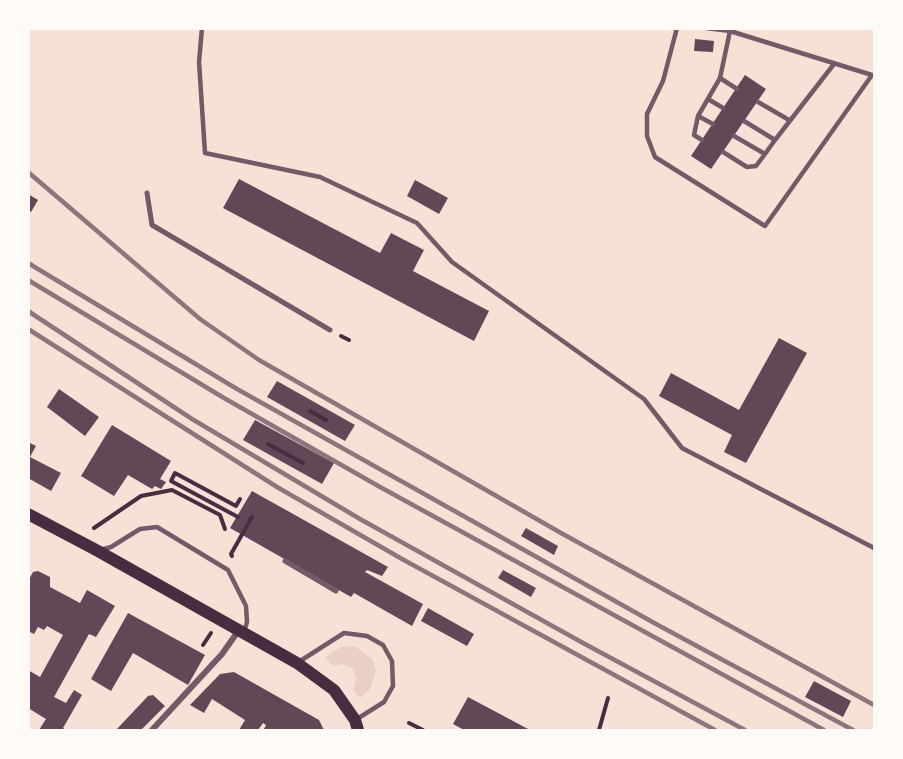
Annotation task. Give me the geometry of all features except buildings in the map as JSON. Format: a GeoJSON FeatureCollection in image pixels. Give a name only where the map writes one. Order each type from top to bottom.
{"type":"FeatureCollection","features":[{"type":"Feature","properties":{"kind":"main road"},"geometry":{"type":"LineString","coordinates":[[28,514],[297,663],[334,690],[357,725]]}},
{"type":"Feature","properties":{"kind":"street"},"geometry":{"type":"LineString","coordinates":[[147,193],[152,225],[330,330]]}},
{"type":"Feature","properties":{"kind":"street"},"geometry":{"type":"LineString","coordinates":[[285,561],[336,591]]}},
{"type":"Feature","properties":{"kind":"street"},"geometry":{"type":"LineString","coordinates":[[152,730],[242,631]]}},
{"type":"Feature","properties":{"kind":"lane"},"geometry":{"type":"LineString","coordinates":[[202,28],[199,62],[205,153],[320,177],[417,224],[452,262],[644,399],[682,448],[874,548]]}},
{"type":"Feature","properties":{"kind":"lane"},"geometry":{"type":"LineString","coordinates":[[676,28],[663,81],[646,114],[648,136],[655,156],[765,226],[872,75],[730,30],[706,28]]}},
{"type":"Feature","properties":{"kind":"lane"},"geometry":{"type":"LineString","coordinates":[[702,140],[694,135],[698,116],[720,78],[730,30]]}},
{"type":"Feature","properties":{"kind":"lane"},"geometry":{"type":"LineString","coordinates":[[723,152],[747,167],[756,166],[834,64]]}},
{"type":"Feature","properties":{"kind":"lane"},"geometry":{"type":"LineString","coordinates":[[720,78],[737,89]]}},
{"type":"Feature","properties":{"kind":"lane"},"geometry":{"type":"LineString","coordinates":[[708,99],[723,108]]}},
{"type":"Feature","properties":{"kind":"lane"},"geometry":{"type":"LineString","coordinates":[[758,102],[789,120]]}},
{"type":"Feature","properties":{"kind":"lane"},"geometry":{"type":"LineString","coordinates":[[698,116],[713,124]]}},
{"type":"Feature","properties":{"kind":"lane"},"geometry":{"type":"LineString","coordinates":[[744,121],[776,140]]}},
{"type":"Feature","properties":{"kind":"lane"},"geometry":{"type":"LineString","coordinates":[[734,136],[765,154]]}},
{"type":"Feature","properties":{"kind":"lane"},"geometry":{"type":"LineString","coordinates":[[98,551],[111,547],[140,529],[157,526],[228,570],[246,606],[247,622],[242,631]]}},
{"type":"Feature","properties":{"kind":"lane"},"geometry":{"type":"LineString","coordinates":[[297,663],[344,633],[367,636],[383,645],[392,661],[393,686],[384,702],[357,725]]}},
{"type":"Feature","properties":{"kind":"path"},"geometry":{"type":"LineString","coordinates":[[310,411],[326,420]]}},
{"type":"Feature","properties":{"kind":"path"},"geometry":{"type":"LineString","coordinates":[[268,444],[303,464]]}},
{"type":"Feature","properties":{"kind":"path"},"geometry":{"type":"LineString","coordinates":[[238,517],[171,481],[175,473],[236,506],[240,499]]}},
{"type":"Feature","properties":{"kind":"path"},"geometry":{"type":"LineString","coordinates":[[87,533],[141,496],[172,490],[220,515],[225,529]]}},
{"type":"Feature","properties":{"kind":"path"},"geometry":{"type":"LineString","coordinates":[[241,535],[252,517]]}},
{"type":"Feature","properties":{"kind":"path"},"geometry":{"type":"LineString","coordinates":[[599,730],[608,699]]}},
{"type":"Feature","properties":{"kind":"path"},"geometry":{"type":"LineString","coordinates":[[409,723],[423,730]]}},
{"type":"Feature","properties":{"kind":"shaded area"},"geometry":{"type":"Polygon","coordinates":[[[355,646],[373,660],[376,671],[370,689],[360,698],[353,690],[356,678],[352,668],[343,664],[333,666],[325,657],[341,647],[355,646]]]}},
{"type":"Feature","properties":{"kind":"railway"},"geometry":{"type":"LineString","coordinates":[[28,172],[200,319],[259,360],[561,533],[874,705]]}},
{"type":"Feature","properties":{"kind":"railway"},"geometry":{"type":"LineString","coordinates":[[28,263],[237,389],[656,624],[853,730]]}},
{"type":"Feature","properties":{"kind":"railway"},"geometry":{"type":"LineString","coordinates":[[28,280],[224,398],[380,487],[824,730]]}},
{"type":"Feature","properties":{"kind":"railway"},"geometry":{"type":"LineString","coordinates":[[28,311],[192,419],[360,519],[745,730]]}},
{"type":"Feature","properties":{"kind":"railway"},"geometry":{"type":"LineString","coordinates":[[28,329],[277,487],[402,559],[715,730]]}}]}
